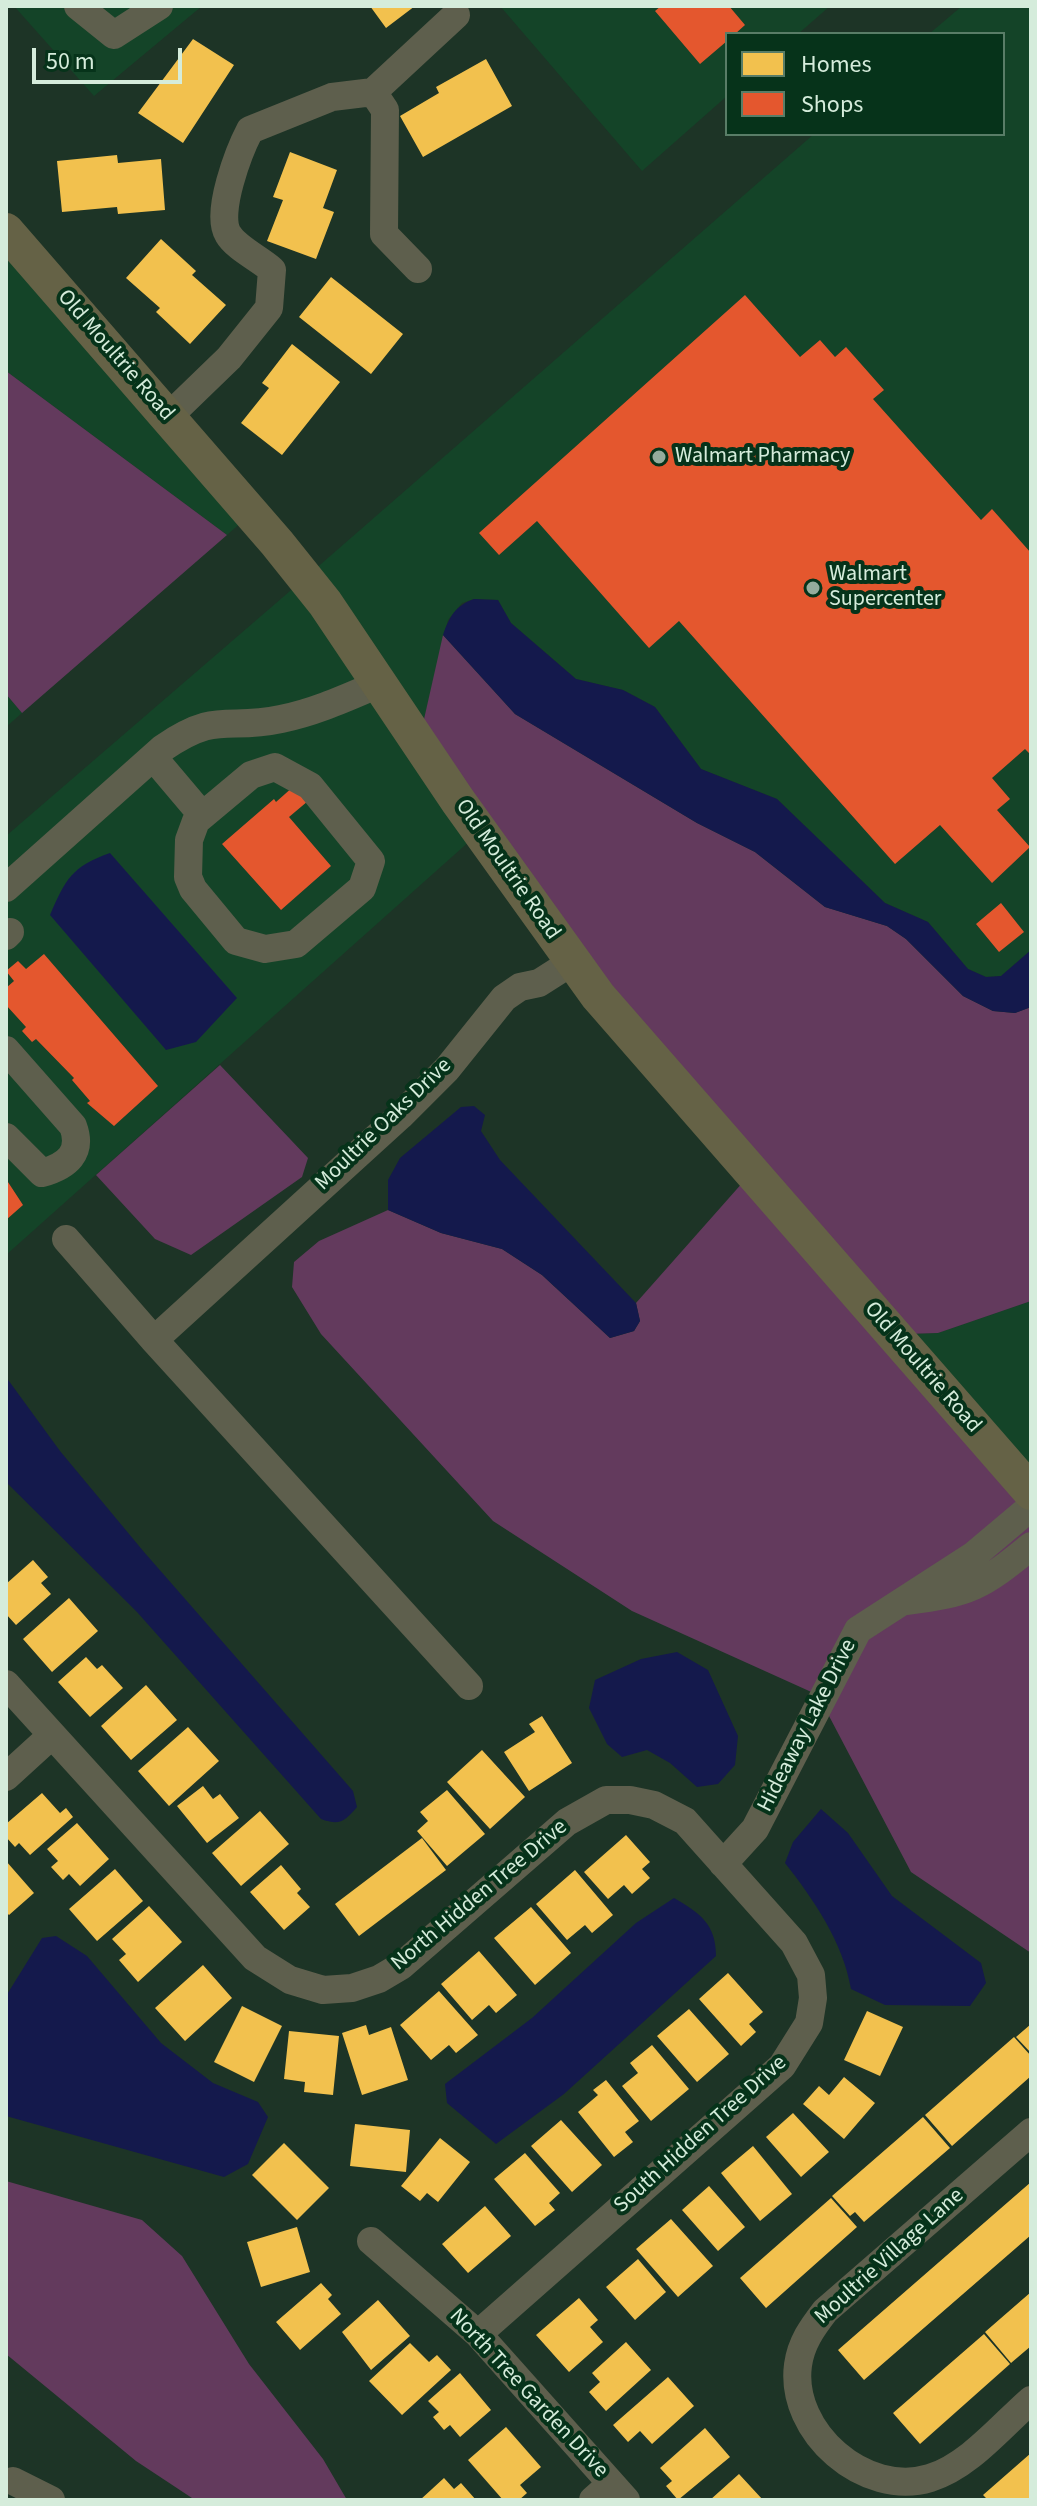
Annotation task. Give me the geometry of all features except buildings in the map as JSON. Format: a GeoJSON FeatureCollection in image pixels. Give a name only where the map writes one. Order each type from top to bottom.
{"type":"FeatureCollection","features":[{"type":"Feature","properties":{"kind":"main road","name":"Old Moultrie Road"},"geometry":{"type":"LineString","coordinates":[[6,231],[287,555],[381,683],[458,801],[572,962],[653,1062],[1031,1492]]}},
{"type":"Feature","properties":{"kind":"street"},"geometry":{"type":"LineString","coordinates":[[78,6],[114,35],[159,6]]}},
{"type":"Feature","properties":{"kind":"street"},"geometry":{"type":"LineString","coordinates":[[168,417],[229,358],[269,308],[272,270],[229,237],[224,225],[231,180],[250,130],[332,97],[373,92],[456,15]]}},
{"type":"Feature","properties":{"kind":"street"},"geometry":{"type":"LineString","coordinates":[[373,92],[385,110],[384,234],[418,269]]}},
{"type":"Feature","properties":{"kind":"street"},"geometry":{"type":"LineString","coordinates":[[6,888],[153,757],[203,724],[276,720],[312,712],[381,683]]}},
{"type":"Feature","properties":{"kind":"street"},"geometry":{"type":"LineString","coordinates":[[153,757],[202,815]]}},
{"type":"Feature","properties":{"kind":"street"},"geometry":{"type":"LineString","coordinates":[[275,767],[310,786],[368,853],[370,874],[362,888],[296,944],[265,949],[249,947],[236,941],[193,889],[188,877],[186,860],[189,840],[196,821],[202,815],[251,775],[275,767]]}},
{"type":"Feature","properties":{"kind":"street","name":"Moultrie Oaks Drive"},"geometry":{"type":"LineString","coordinates":[[154,1340],[416,1101],[447,1069],[504,998],[520,987],[539,983],[572,962]]}},
{"type":"Feature","properties":{"kind":"street"},"geometry":{"type":"LineString","coordinates":[[6,1050],[73,1126],[79,1141],[74,1156],[59,1168],[42,1173],[6,1137]]}},
{"type":"Feature","properties":{"kind":"street"},"geometry":{"type":"LineString","coordinates":[[66,1239],[469,1686]]}},
{"type":"Feature","properties":{"kind":"street","name":"Hideaway Lake Drive"},"geometry":{"type":"LineString","coordinates":[[723,1864],[755,1829],[858,1630],[905,1601],[943,1572],[974,1555],[1031,1507]]}},
{"type":"Feature","properties":{"kind":"street","name":"Hideaway Lake Drive"},"geometry":{"type":"LineString","coordinates":[[905,1601],[959,1595],[993,1578],[1031,1546]]}},
{"type":"Feature","properties":{"kind":"street","name":"North Hidden Tree Drive"},"geometry":{"type":"LineString","coordinates":[[6,1684],[255,1958],[290,1980],[323,1990],[352,1988],[401,1966],[567,1822],[606,1800],[654,1805],[685,1821],[723,1864]]}},
{"type":"Feature","properties":{"kind":"street"},"geometry":{"type":"LineString","coordinates":[[6,1777],[52,1735]]}},
{"type":"Feature","properties":{"kind":"street","name":"South Hidden Tree Drive"},"geometry":{"type":"LineString","coordinates":[[478,2334],[782,2066],[809,2023],[813,1998],[811,1975],[794,1943],[723,1864]]}},
{"type":"Feature","properties":{"kind":"street","name":"Moultrie Village Lane"},"geometry":{"type":"LineString","coordinates":[[1031,2132],[825,2311],[806,2336],[798,2365],[799,2396],[810,2425],[834,2451],[859,2470],[882,2480],[906,2482],[930,2478],[958,2465],[1031,2400]]}},
{"type":"Feature","properties":{"kind":"street","name":"North Tree Garden Drive"},"geometry":{"type":"LineString","coordinates":[[371,2241],[478,2334],[610,2495]]}},
{"type":"Feature","properties":{"kind":"street"},"geometry":{"type":"LineString","coordinates":[[13,2481],[51,2500]]}},
{"type":"Feature","properties":{"kind":"shaded area"},"geometry":{"type":"Polygon","coordinates":[[[14,6],[202,6],[94,96],[14,6]]]}},
{"type":"Feature","properties":{"kind":"shaded area"},"geometry":{"type":"Polygon","coordinates":[[[500,6],[830,6],[800,32],[725,32],[725,98],[642,171],[500,6]]]}},
{"type":"Feature","properties":{"kind":"shaded area"},"geometry":{"type":"Polygon","coordinates":[[[962,6],[1031,6],[1031,950],[1001,976],[986,977],[968,969],[928,922],[885,903],[777,799],[701,769],[655,707],[623,690],[576,679],[511,623],[498,600],[474,599],[462,603],[448,620],[422,728],[313,571],[812,136],[1005,136],[1005,32],[931,32],[962,6]]]}},
{"type":"Feature","properties":{"kind":"shaded area"},"geometry":{"type":"Polygon","coordinates":[[[6,246],[244,520],[227,535],[6,371],[6,246]]]}},
{"type":"Feature","properties":{"kind":"shaded area"},"geometry":{"type":"Polygon","coordinates":[[[6,371],[227,535],[22,713],[6,694],[6,371]]]}},
{"type":"Feature","properties":{"kind":"shaded area"},"geometry":{"type":"Polygon","coordinates":[[[297,585],[472,839],[6,1255],[6,836],[297,585]]]}},
{"type":"Feature","properties":{"kind":"shaded area"},"geometry":{"type":"Polygon","coordinates":[[[474,599],[498,600],[511,623],[576,679],[623,690],[655,707],[701,769],[777,799],[885,903],[928,922],[968,969],[986,977],[1001,976],[1031,950],[1031,1007],[1015,1013],[993,1011],[963,996],[906,939],[887,926],[825,907],[755,852],[697,823],[515,714],[443,635],[454,612],[474,599]]]}},
{"type":"Feature","properties":{"kind":"shaded area"},"geometry":{"type":"Polygon","coordinates":[[[443,635],[515,714],[697,823],[755,852],[825,907],[887,926],[906,939],[963,996],[993,1011],[1015,1013],[1031,1007],[1031,1301],[938,1333],[906,1334],[661,1055],[422,728],[443,635]]]}},
{"type":"Feature","properties":{"kind":"shaded area"},"geometry":{"type":"Polygon","coordinates":[[[6,694],[22,713],[6,727],[6,694]]]}},
{"type":"Feature","properties":{"kind":"shaded area"},"geometry":{"type":"Polygon","coordinates":[[[110,853],[237,998],[196,1042],[166,1050],[50,915],[71,876],[86,864],[110,853]]]}},
{"type":"Feature","properties":{"kind":"shaded area"},"geometry":{"type":"Polygon","coordinates":[[[220,1065],[308,1158],[302,1177],[191,1255],[155,1239],[96,1175],[220,1065]]]}},
{"type":"Feature","properties":{"kind":"shaded area"},"geometry":{"type":"Polygon","coordinates":[[[474,1106],[485,1115],[481,1131],[500,1160],[636,1303],[640,1321],[634,1331],[610,1338],[542,1275],[502,1249],[441,1233],[388,1210],[388,1180],[400,1158],[461,1107],[474,1106]]]}},
{"type":"Feature","properties":{"kind":"shaded area"},"geometry":{"type":"Polygon","coordinates":[[[744,1181],[1031,1507],[1031,1953],[911,1872],[818,1695],[632,1611],[493,1521],[321,1334],[292,1287],[294,1262],[319,1241],[388,1210],[441,1233],[502,1249],[542,1275],[610,1338],[634,1331],[640,1321],[636,1303],[744,1181]]]}},
{"type":"Feature","properties":{"kind":"shaded area"},"geometry":{"type":"Polygon","coordinates":[[[1031,1301],[1031,1477],[906,1334],[938,1333],[1031,1301]]]}},
{"type":"Feature","properties":{"kind":"shaded area"},"geometry":{"type":"Polygon","coordinates":[[[6,1377],[60,1451],[144,1552],[353,1791],[357,1807],[345,1819],[333,1822],[321,1819],[137,1612],[6,1482],[6,1377]]]}},
{"type":"Feature","properties":{"kind":"shaded area"},"geometry":{"type":"Polygon","coordinates":[[[677,1652],[708,1670],[738,1736],[735,1765],[718,1784],[697,1787],[670,1763],[647,1750],[622,1757],[607,1744],[589,1708],[595,1680],[641,1659],[677,1652]]]}},
{"type":"Feature","properties":{"kind":"shaded area"},"geometry":{"type":"Polygon","coordinates":[[[821,1809],[848,1833],[892,1896],[981,1963],[986,1983],[970,2006],[885,2005],[851,1989],[834,1938],[817,1907],[785,1863],[793,1842],[821,1809]]]}},
{"type":"Feature","properties":{"kind":"shaded area"},"geometry":{"type":"Polygon","coordinates":[[[674,1898],[705,1921],[713,1936],[716,1956],[564,2094],[496,2144],[447,2103],[445,2084],[532,2018],[636,1923],[674,1898]]]}},
{"type":"Feature","properties":{"kind":"shaded area"},"geometry":{"type":"Polygon","coordinates":[[[56,1936],[87,1956],[161,2043],[213,2083],[258,2102],[268,2117],[248,2164],[224,2177],[6,2116],[6,1996],[42,1938],[56,1936]]]}},
{"type":"Feature","properties":{"kind":"shaded area"},"geometry":{"type":"Polygon","coordinates":[[[6,2181],[142,2220],[182,2256],[249,2364],[323,2459],[347,2500],[195,2500],[136,2461],[6,2354],[6,2181]]]}},
{"type":"Feature","properties":{"kind":"place","name":"Walmart Pharmacy"},"geometry":{"type":"Point","coordinates":[659,457]}},
{"type":"Feature","properties":{"kind":"place","name":"Walmart Supercenter"},"geometry":{"type":"Point","coordinates":[813,588]}}]}
